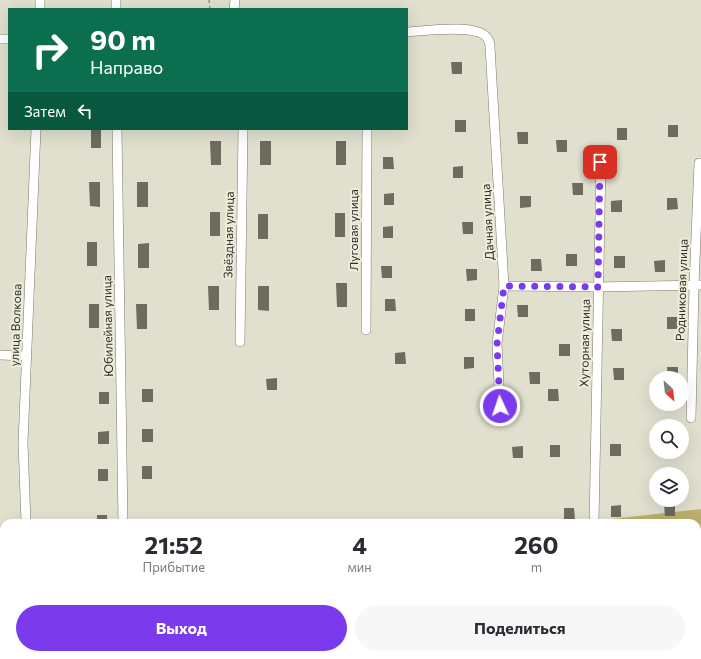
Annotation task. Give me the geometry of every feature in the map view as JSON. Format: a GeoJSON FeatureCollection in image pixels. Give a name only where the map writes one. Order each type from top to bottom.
{"type":"FeatureCollection","features":[{"type":"Feature","properties":{"kind":"street","name":"Дачная улица"},"geometry":{"type":"LineString","coordinates":[[408,32],[462,29],[477,31],[487,37],[490,47],[504,286],[497,344],[500,406]]}},
{"type":"Feature","properties":{"kind":"street","name":"улица Волкова"},"geometry":{"type":"LineString","coordinates":[[26,519],[23,443],[36,130]]}},
{"type":"Feature","properties":{"kind":"street","name":"Юбилейная улица"},"geometry":{"type":"LineString","coordinates":[[118,130],[123,519]]}},
{"type":"Feature","properties":{"kind":"street","name":"Звёздная улица"},"geometry":{"type":"LineString","coordinates":[[240,342],[243,130]]}},
{"type":"Feature","properties":{"kind":"street","name":"Луговая улица"},"geometry":{"type":"LineString","coordinates":[[366,330],[367,130]]}},
{"type":"Feature","properties":{"kind":"street","name":"Хуторная улица"},"geometry":{"type":"LineString","coordinates":[[594,519],[600,162]]}},
{"type":"Feature","properties":{"kind":"street","name":"Родниковая улица"},"geometry":{"type":"LineString","coordinates":[[691,418],[698,285],[699,163]]}},
{"type":"Feature","properties":{"kind":"street"},"geometry":{"type":"LineString","coordinates":[[504,286],[598,287],[698,285]]}},
{"type":"Feature","properties":{"kind":"street"},"geometry":{"type":"LineString","coordinates":[[0,355],[27,356]]}},
{"type":"Feature","properties":{"kind":"shaded area"},"geometry":{"type":"Polygon","coordinates":[[[701,509],[701,519],[612,519],[701,509]]]}},
{"type":"Feature","properties":{"kind":"building"},"geometry":{"type":"Polygon","coordinates":[[[451,62],[462,62],[462,74],[452,74],[451,62]]]}},
{"type":"Feature","properties":{"kind":"building"},"geometry":{"type":"Polygon","coordinates":[[[455,120],[466,120],[466,132],[455,132],[455,120]]]}},
{"type":"Feature","properties":{"kind":"building"},"geometry":{"type":"Polygon","coordinates":[[[668,125],[678,125],[678,137],[668,137],[668,125]]]}},
{"type":"Feature","properties":{"kind":"building"},"geometry":{"type":"Polygon","coordinates":[[[617,128],[627,128],[627,140],[617,140],[617,128]]]}},
{"type":"Feature","properties":{"kind":"building"},"geometry":{"type":"Polygon","coordinates":[[[91,130],[101,130],[101,148],[91,148],[91,130]]]}},
{"type":"Feature","properties":{"kind":"building"},"geometry":{"type":"Polygon","coordinates":[[[517,132],[528,132],[528,144],[518,144],[517,132]]]}},
{"type":"Feature","properties":{"kind":"building"},"geometry":{"type":"Polygon","coordinates":[[[556,140],[567,140],[567,152],[557,152],[556,140]]]}},
{"type":"Feature","properties":{"kind":"building"},"geometry":{"type":"Polygon","coordinates":[[[210,141],[221,141],[221,165],[211,165],[210,141]]]}},
{"type":"Feature","properties":{"kind":"building"},"geometry":{"type":"Polygon","coordinates":[[[260,141],[271,141],[271,165],[260,165],[260,141]]]}},
{"type":"Feature","properties":{"kind":"building"},"geometry":{"type":"Polygon","coordinates":[[[336,141],[346,141],[346,165],[336,165],[336,141]]]}},
{"type":"Feature","properties":{"kind":"building"},"geometry":{"type":"Polygon","coordinates":[[[383,157],[393,157],[394,169],[383,169],[383,157]]]}},
{"type":"Feature","properties":{"kind":"building"},"geometry":{"type":"Polygon","coordinates":[[[463,166],[463,178],[453,178],[453,167],[463,166]]]}},
{"type":"Feature","properties":{"kind":"building"},"geometry":{"type":"Polygon","coordinates":[[[89,182],[100,182],[100,207],[90,206],[89,182]]]}},
{"type":"Feature","properties":{"kind":"building"},"geometry":{"type":"Polygon","coordinates":[[[137,182],[148,182],[148,207],[137,207],[137,182]]]}},
{"type":"Feature","properties":{"kind":"building"},"geometry":{"type":"Polygon","coordinates":[[[572,183],[583,183],[583,195],[573,195],[572,183]]]}},
{"type":"Feature","properties":{"kind":"building"},"geometry":{"type":"Polygon","coordinates":[[[394,193],[394,205],[384,205],[384,194],[394,193]]]}},
{"type":"Feature","properties":{"kind":"building"},"geometry":{"type":"Polygon","coordinates":[[[520,196],[531,196],[531,207],[520,208],[520,196]]]}},
{"type":"Feature","properties":{"kind":"building"},"geometry":{"type":"Polygon","coordinates":[[[667,198],[677,198],[678,209],[667,210],[667,198]]]}},
{"type":"Feature","properties":{"kind":"building"},"geometry":{"type":"Polygon","coordinates":[[[622,200],[622,212],[611,212],[611,201],[622,200]]]}},
{"type":"Feature","properties":{"kind":"building"},"geometry":{"type":"Polygon","coordinates":[[[210,212],[220,212],[220,236],[210,236],[210,212]]]}},
{"type":"Feature","properties":{"kind":"building"},"geometry":{"type":"Polygon","coordinates":[[[335,213],[345,213],[345,237],[335,237],[335,213]]]}},
{"type":"Feature","properties":{"kind":"building"},"geometry":{"type":"Polygon","coordinates":[[[258,214],[268,214],[268,239],[258,239],[258,214]]]}},
{"type":"Feature","properties":{"kind":"building"},"geometry":{"type":"Polygon","coordinates":[[[462,222],[473,222],[473,234],[463,234],[462,222]]]}},
{"type":"Feature","properties":{"kind":"building"},"geometry":{"type":"Polygon","coordinates":[[[393,226],[393,238],[383,238],[383,227],[393,226]]]}},
{"type":"Feature","properties":{"kind":"building"},"geometry":{"type":"Polygon","coordinates":[[[87,242],[97,242],[97,266],[87,266],[87,242]]]}},
{"type":"Feature","properties":{"kind":"building"},"geometry":{"type":"Polygon","coordinates":[[[149,243],[149,268],[138,268],[138,244],[149,243]]]}},
{"type":"Feature","properties":{"kind":"building"},"geometry":{"type":"Polygon","coordinates":[[[566,254],[577,254],[577,266],[566,266],[566,254]]]}},
{"type":"Feature","properties":{"kind":"building"},"geometry":{"type":"Polygon","coordinates":[[[614,256],[625,256],[625,268],[614,268],[614,256]]]}},
{"type":"Feature","properties":{"kind":"building"},"geometry":{"type":"Polygon","coordinates":[[[531,259],[541,259],[542,271],[531,271],[531,259]]]}},
{"type":"Feature","properties":{"kind":"building"},"geometry":{"type":"Polygon","coordinates":[[[665,260],[665,272],[655,272],[654,261],[665,260]]]}},
{"type":"Feature","properties":{"kind":"building"},"geometry":{"type":"Polygon","coordinates":[[[381,266],[392,266],[392,278],[382,278],[381,266]]]}},
{"type":"Feature","properties":{"kind":"building"},"geometry":{"type":"Polygon","coordinates":[[[466,269],[477,269],[477,280],[467,281],[466,269]]]}},
{"type":"Feature","properties":{"kind":"building"},"geometry":{"type":"Polygon","coordinates":[[[336,283],[347,283],[347,307],[337,307],[336,283]]]}},
{"type":"Feature","properties":{"kind":"building"},"geometry":{"type":"Polygon","coordinates":[[[208,286],[219,286],[219,310],[209,310],[208,286]]]}},
{"type":"Feature","properties":{"kind":"building"},"geometry":{"type":"Polygon","coordinates":[[[258,286],[269,286],[269,311],[258,310],[258,286]]]}},
{"type":"Feature","properties":{"kind":"building"},"geometry":{"type":"Polygon","coordinates":[[[385,299],[395,299],[396,311],[385,311],[385,299]]]}},
{"type":"Feature","properties":{"kind":"building"},"geometry":{"type":"Polygon","coordinates":[[[89,304],[99,304],[99,328],[89,328],[89,304]]]}},
{"type":"Feature","properties":{"kind":"building"},"geometry":{"type":"Polygon","coordinates":[[[136,304],[147,304],[147,329],[137,329],[136,304]]]}},
{"type":"Feature","properties":{"kind":"building"},"geometry":{"type":"Polygon","coordinates":[[[517,305],[528,305],[528,317],[518,317],[517,305]]]}},
{"type":"Feature","properties":{"kind":"building"},"geometry":{"type":"Polygon","coordinates":[[[465,309],[475,309],[475,321],[465,321],[465,309]]]}},
{"type":"Feature","properties":{"kind":"building"},"geometry":{"type":"Polygon","coordinates":[[[667,317],[678,317],[678,329],[667,329],[667,317]]]}},
{"type":"Feature","properties":{"kind":"building"},"geometry":{"type":"Polygon","coordinates":[[[611,329],[622,329],[622,341],[612,341],[611,329]]]}},
{"type":"Feature","properties":{"kind":"building"},"geometry":{"type":"Polygon","coordinates":[[[559,344],[570,344],[570,356],[559,356],[559,344]]]}},
{"type":"Feature","properties":{"kind":"building"},"geometry":{"type":"Polygon","coordinates":[[[405,352],[406,364],[395,364],[395,353],[405,352]]]}},
{"type":"Feature","properties":{"kind":"building"},"geometry":{"type":"Polygon","coordinates":[[[464,357],[474,357],[474,368],[464,369],[464,357]]]}},
{"type":"Feature","properties":{"kind":"building"},"geometry":{"type":"Polygon","coordinates":[[[667,367],[678,367],[678,371],[667,371],[667,367]]]}},
{"type":"Feature","properties":{"kind":"building"},"geometry":{"type":"Polygon","coordinates":[[[613,368],[624,368],[624,380],[614,380],[613,368]]]}},
{"type":"Feature","properties":{"kind":"building"},"geometry":{"type":"Polygon","coordinates":[[[529,372],[540,372],[540,384],[530,384],[529,372]]]}},
{"type":"Feature","properties":{"kind":"building"},"geometry":{"type":"Polygon","coordinates":[[[277,378],[277,390],[267,390],[266,379],[277,378]]]}},
{"type":"Feature","properties":{"kind":"building"},"geometry":{"type":"Polygon","coordinates":[[[142,389],[153,389],[153,402],[142,402],[142,389]]]}},
{"type":"Feature","properties":{"kind":"building"},"geometry":{"type":"Polygon","coordinates":[[[548,389],[558,389],[559,401],[548,401],[548,389]]]}},
{"type":"Feature","properties":{"kind":"building"},"geometry":{"type":"Polygon","coordinates":[[[99,392],[109,392],[109,404],[99,404],[99,392]]]}},
{"type":"Feature","properties":{"kind":"building"},"geometry":{"type":"Polygon","coordinates":[[[142,429],[153,429],[153,442],[142,442],[142,429]]]}},
{"type":"Feature","properties":{"kind":"building"},"geometry":{"type":"Polygon","coordinates":[[[109,431],[109,444],[98,444],[98,432],[109,431]]]}},
{"type":"Feature","properties":{"kind":"building"},"geometry":{"type":"Polygon","coordinates":[[[610,444],[621,444],[621,456],[610,456],[610,444]]]}},
{"type":"Feature","properties":{"kind":"building"},"geometry":{"type":"Polygon","coordinates":[[[550,445],[560,445],[560,457],[550,457],[550,445]]]}},
{"type":"Feature","properties":{"kind":"building"},"geometry":{"type":"Polygon","coordinates":[[[523,446],[523,458],[513,458],[512,447],[523,446]]]}},
{"type":"Feature","properties":{"kind":"building"},"geometry":{"type":"Polygon","coordinates":[[[142,466],[152,466],[152,479],[142,479],[142,466]]]}},
{"type":"Feature","properties":{"kind":"building"},"geometry":{"type":"Polygon","coordinates":[[[98,469],[108,469],[108,481],[98,481],[98,469]]]}},
{"type":"Feature","properties":{"kind":"building"},"geometry":{"type":"Polygon","coordinates":[[[621,505],[621,517],[611,517],[611,506],[621,505]]]}},
{"type":"Feature","properties":{"kind":"building"},"geometry":{"type":"Polygon","coordinates":[[[664,507],[675,507],[675,516],[665,516],[664,507]]]}},
{"type":"Feature","properties":{"kind":"building"},"geometry":{"type":"Polygon","coordinates":[[[564,508],[574,508],[575,519],[564,519],[564,508]]]}},
{"type":"Feature","properties":{"kind":"building"},"geometry":{"type":"Polygon","coordinates":[[[97,515],[107,515],[107,519],[97,519],[97,515]]]}},
{"type":"Feature","properties":{"kind":"route"},"geometry":{"type":"LineString","coordinates":[[500,406],[497,344],[504,286],[598,287],[600,162]]}}]}
